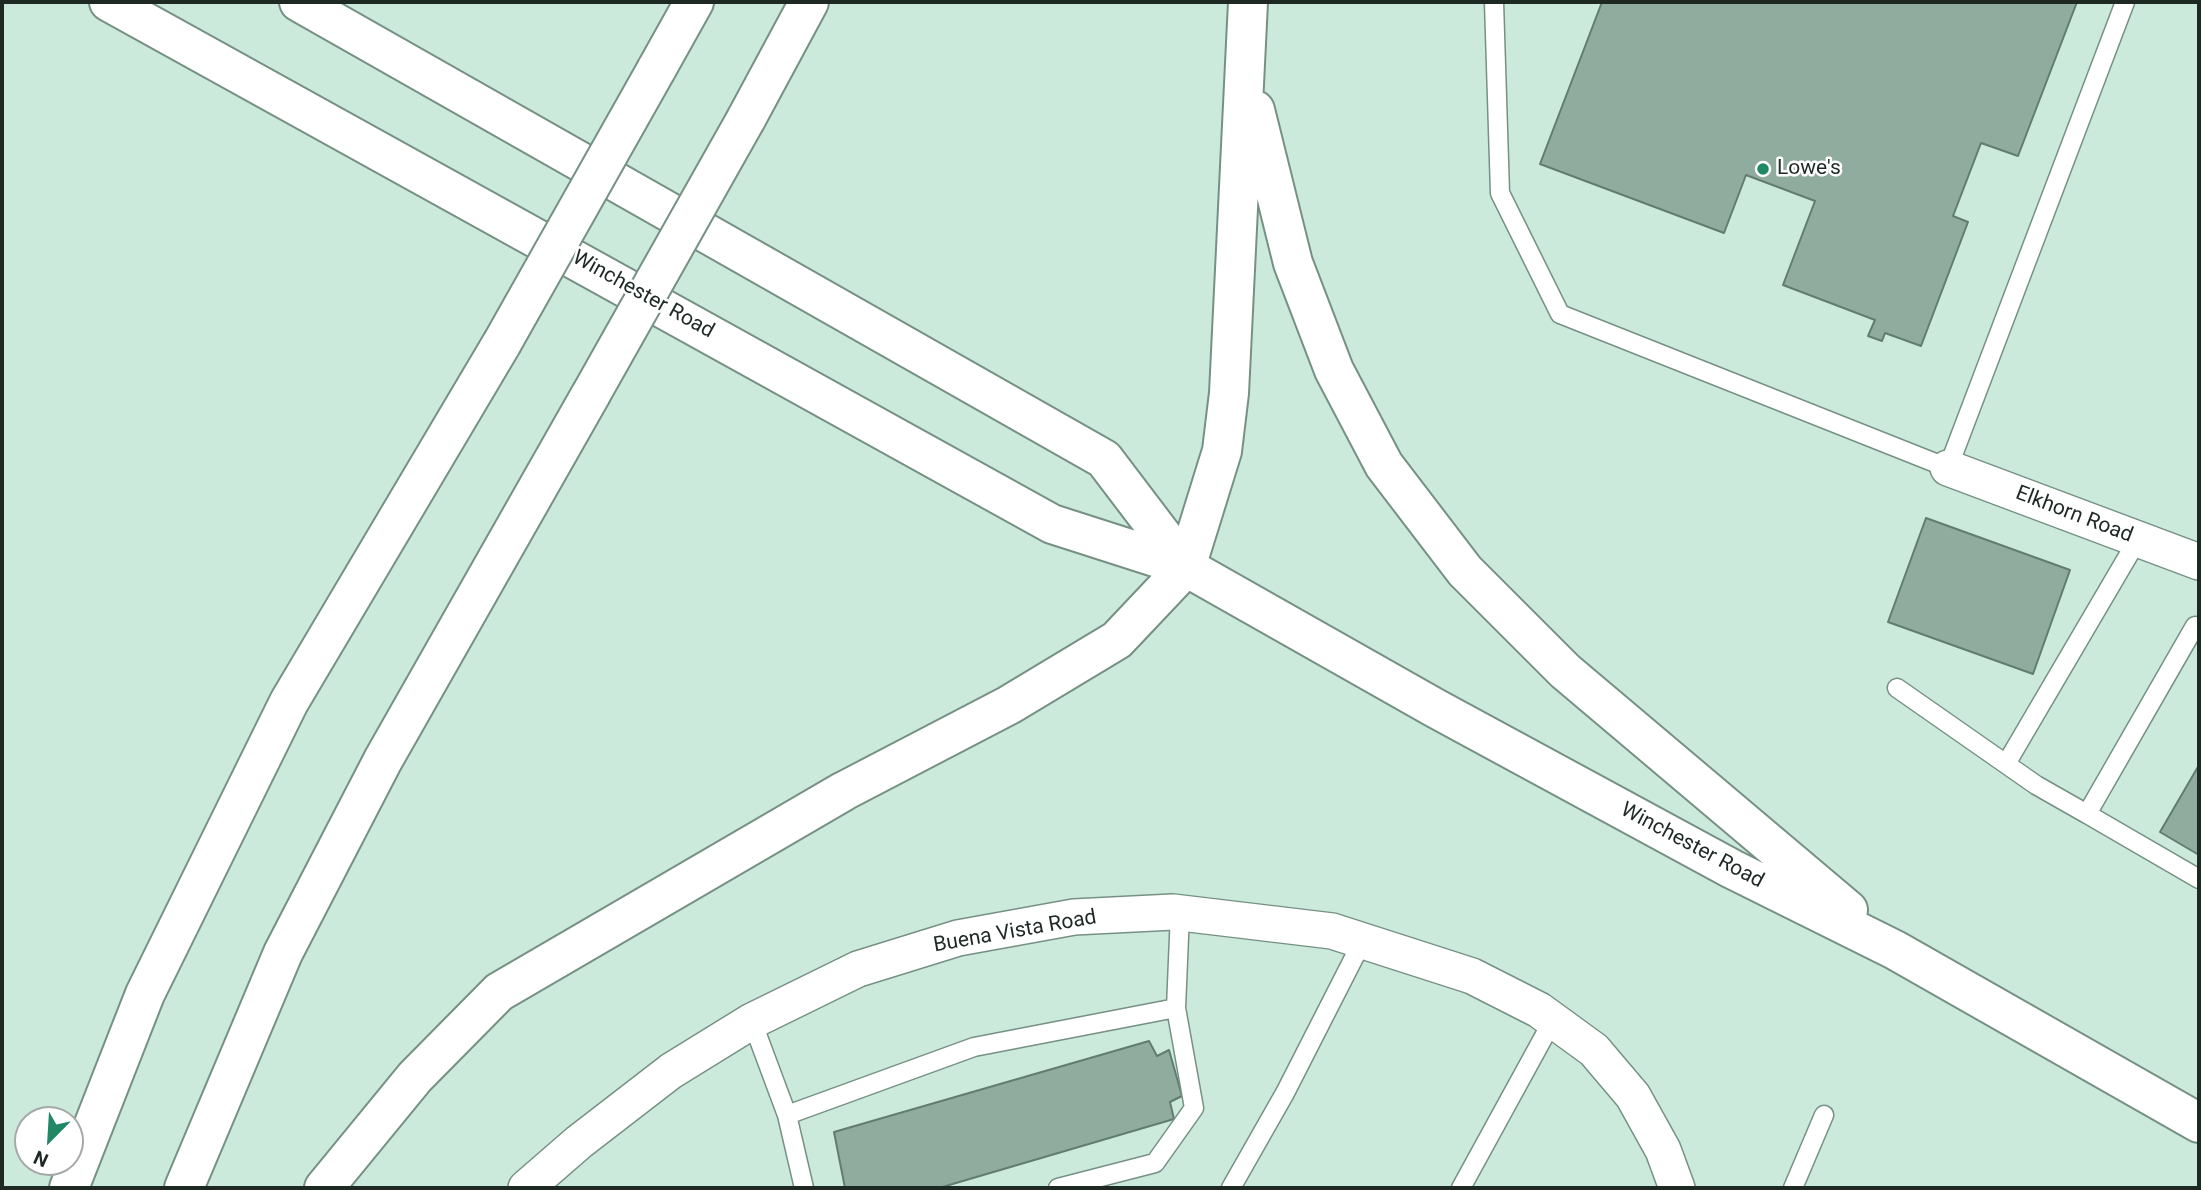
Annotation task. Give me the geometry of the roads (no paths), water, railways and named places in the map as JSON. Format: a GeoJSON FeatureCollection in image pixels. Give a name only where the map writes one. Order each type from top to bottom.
{"type":"FeatureCollection","features":[{"type":"Feature","properties":{"kind":"highway","name":"Winchester Road"},"geometry":{"type":"LineString","coordinates":[[109,2],[1052,524],[1186,568],[1436,709],[1709,856],[1895,950],[2199,1123]]}},
{"type":"Feature","properties":{"kind":"highway","name":"Winchester Road"},"geometry":{"type":"LineString","coordinates":[[299,2],[1104,459],[1186,568]]}},
{"type":"Feature","properties":{"kind":"highway"},"geometry":{"type":"LineString","coordinates":[[69,1188],[145,994],[289,702],[502,343],[694,2]]}},
{"type":"Feature","properties":{"kind":"highway"},"geometry":{"type":"LineString","coordinates":[[184,1188],[283,953],[383,760],[810,2]]}},
{"type":"Feature","properties":{"kind":"highway"},"geometry":{"type":"LineString","coordinates":[[324,1188],[415,1077],[499,992],[844,790],[1009,705],[1117,640],[1186,568],[1222,451],[1228,393],[1248,2]]}},
{"type":"Feature","properties":{"kind":"highway"},"geometry":{"type":"LineString","coordinates":[[1246,74],[1293,263],[1334,370],[1384,465],[1465,571],[1565,671],[1895,950]]}},
{"type":"Feature","properties":{"kind":"street","name":"Elkhorn Road"},"geometry":{"type":"LineString","coordinates":[[1948,468],[2199,562]]}},
{"type":"Feature","properties":{"kind":"street","name":"Buena Vista Road"},"geometry":{"type":"LineString","coordinates":[[526,1188],[671,1071],[752,1021],[858,969],[958,938],[1074,917],[1180,913],[1332,931],[1472,976],[1539,1010],[1594,1050],[1633,1096],[1663,1150],[1670,1186]]}},
{"type":"Feature","properties":{"kind":"lane"},"geometry":{"type":"LineString","coordinates":[[1494,2],[1500,193],[1560,314],[1948,468],[2125,2]]}},
{"type":"Feature","properties":{"kind":"lane"},"geometry":{"type":"LineString","coordinates":[[2006,764],[2138,539]]}},
{"type":"Feature","properties":{"kind":"lane"},"geometry":{"type":"LineString","coordinates":[[2087,814],[2195,626],[2199,628]]}},
{"type":"Feature","properties":{"kind":"lane"},"geometry":{"type":"LineString","coordinates":[[1897,688],[2006,764],[2199,879]]}},
{"type":"Feature","properties":{"kind":"lane"},"geometry":{"type":"LineString","coordinates":[[1058,1188],[1155,1163],[1194,1108],[1176,1008],[1180,913]]}},
{"type":"Feature","properties":{"kind":"lane"},"geometry":{"type":"LineString","coordinates":[[1231,1188],[1285,1093],[1363,940]]}},
{"type":"Feature","properties":{"kind":"lane"},"geometry":{"type":"LineString","coordinates":[[787,1115],[974,1047],[1176,1008]]}},
{"type":"Feature","properties":{"kind":"lane"},"geometry":{"type":"LineString","coordinates":[[1461,1188],[1553,1020]]}},
{"type":"Feature","properties":{"kind":"lane"},"geometry":{"type":"LineString","coordinates":[[752,1021],[787,1115],[804,1188]]}},
{"type":"Feature","properties":{"kind":"lane"},"geometry":{"type":"LineString","coordinates":[[1793,1188],[1824,1115]]}},
{"type":"Feature","properties":{"kind":"place","name":"Lowe's"},"geometry":{"type":"Point","coordinates":[1763,169]}}]}
